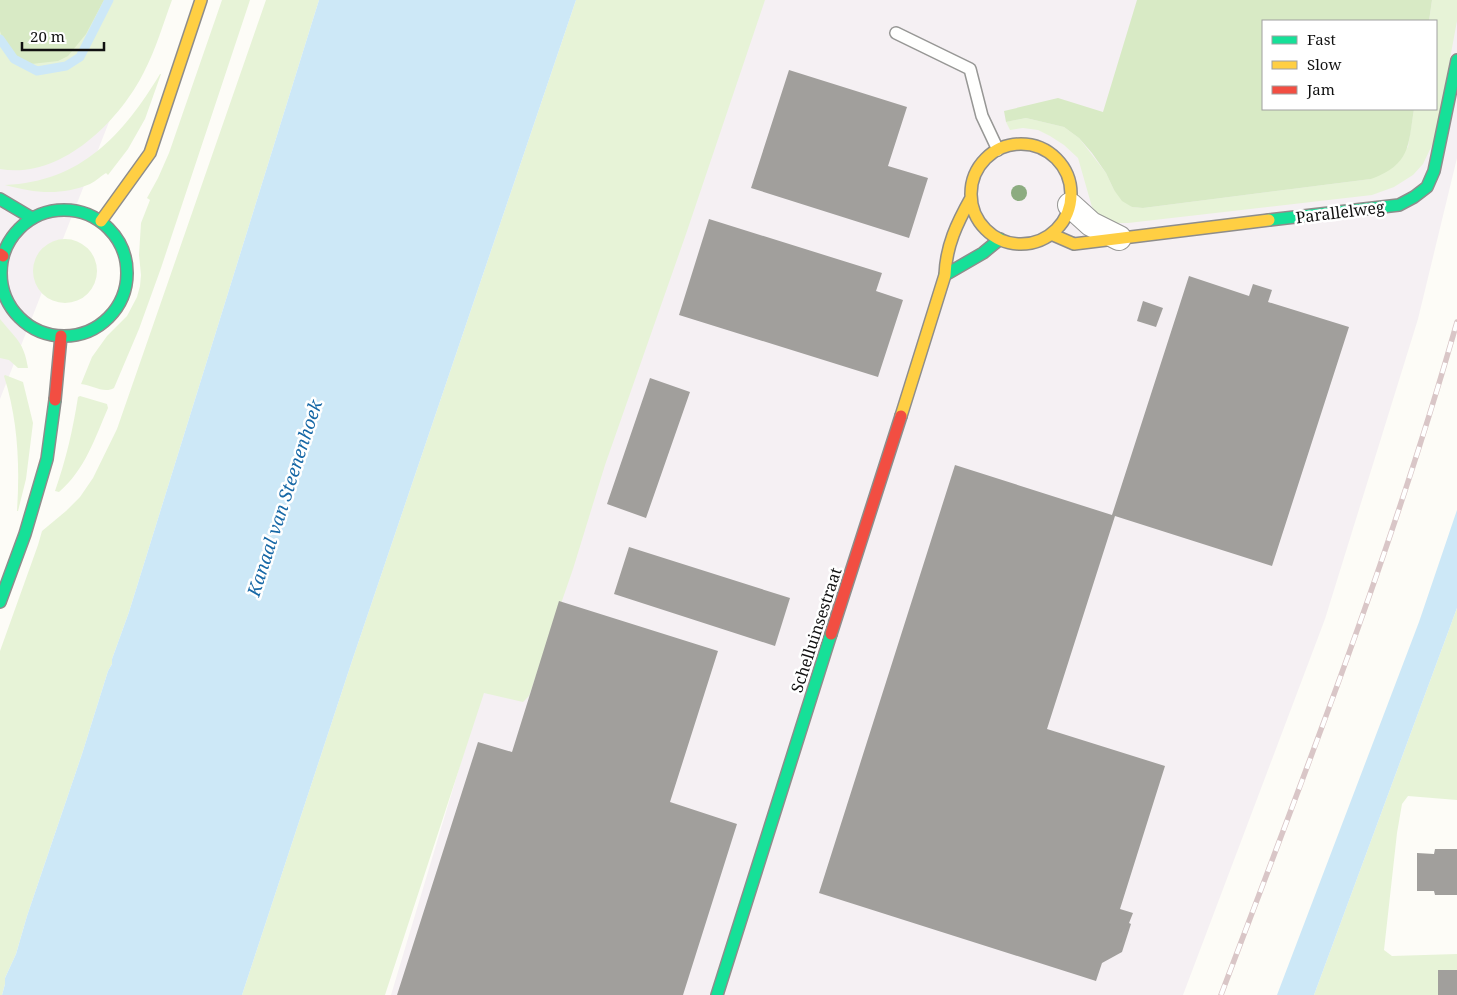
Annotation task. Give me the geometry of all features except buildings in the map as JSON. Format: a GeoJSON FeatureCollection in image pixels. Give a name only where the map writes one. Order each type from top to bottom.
{"type":"FeatureCollection","features":[{"type":"Feature","properties":{"kind":"main road"},"geometry":{"type":"LineString","coordinates":[[101,221],[150,153],[201,0]]}},
{"type":"Feature","properties":{"kind":"main road","name":"Parallelweg"},"geometry":{"type":"LineString","coordinates":[[1051,234],[1074,244],[1399,205],[1414,197],[1427,186],[1434,171],[1457,60]]}},
{"type":"Feature","properties":{"kind":"main road"},"geometry":{"type":"LineString","coordinates":[[1010,145],[1034,146],[1056,158],[1064,168],[1071,192],[1070,204],[1060,226],[1051,234],[1035,242],[1017,244],[991,234],[978,218],[971,198],[971,186],[980,165],[988,156],[998,150],[1010,145]]}},
{"type":"Feature","properties":{"kind":"main road","name":"Schelluinsestraat"},"geometry":{"type":"LineString","coordinates":[[717,995],[945,275],[946,252],[956,224],[971,198]]}},
{"type":"Feature","properties":{"kind":"main road"},"geometry":{"type":"LineString","coordinates":[[0,199],[32,218]]}},
{"type":"Feature","properties":{"kind":"main road"},"geometry":{"type":"LineString","coordinates":[[67,209],[84,212],[101,221],[116,236],[122,246],[126,256],[128,277],[122,299],[110,316],[102,324],[83,333],[61,336],[39,331],[20,318],[13,310],[3,290],[1,267],[2,255],[14,234],[32,218],[49,211],[67,209]]}},
{"type":"Feature","properties":{"kind":"main road"},"geometry":{"type":"LineString","coordinates":[[945,275],[983,253],[1000,239]]}},
{"type":"Feature","properties":{"kind":"main road"},"geometry":{"type":"LineString","coordinates":[[0,602],[25,534],[47,459],[61,336]]}},
{"type":"Feature","properties":{"kind":"street"},"geometry":{"type":"LineString","coordinates":[[1070,204],[1091,224],[1119,238]]}},
{"type":"Feature","properties":{"kind":"lane"},"geometry":{"type":"LineString","coordinates":[[896,33],[970,69],[982,116],[998,150]]}},
{"type":"Feature","properties":{"kind":"shaded area"},"geometry":{"type":"Polygon","coordinates":[[[0,0],[157,0],[0,399],[0,0]]]}},
{"type":"Feature","properties":{"kind":"shaded area"},"geometry":{"type":"Polygon","coordinates":[[[751,0],[1457,0],[1457,158],[1418,319],[1325,619],[1183,995],[391,995],[494,652],[751,0]]]}},
{"type":"Feature","properties":{"kind":"green space"},"geometry":{"type":"Polygon","coordinates":[[[0,0],[172,0],[144,72],[119,110],[103,128],[65,156],[44,166],[22,170],[0,169],[0,0]]]}},
{"type":"Feature","properties":{"kind":"green space"},"geometry":{"type":"Polygon","coordinates":[[[0,0],[104,0],[86,34],[68,56],[58,61],[31,64],[14,54],[2,37],[0,31],[0,0]]]}},
{"type":"Feature","properties":{"kind":"green space"},"geometry":{"type":"Polygon","coordinates":[[[222,0],[250,0],[139,329],[114,388],[102,390],[81,384],[92,357],[107,336],[127,316],[137,297],[141,275],[139,255],[141,223],[150,200],[147,198],[169,153],[222,0]]]}},
{"type":"Feature","properties":{"kind":"green space"},"geometry":{"type":"Polygon","coordinates":[[[266,0],[319,0],[129,612],[16,954],[5,978],[2,995],[0,995],[0,651],[42,531],[80,497],[93,478],[117,429],[266,0]]]}},
{"type":"Feature","properties":{"kind":"green space"},"geometry":{"type":"Polygon","coordinates":[[[576,0],[765,0],[605,465],[573,569],[529,696],[523,702],[484,693],[385,995],[242,995],[351,664],[576,0]]]}},
{"type":"Feature","properties":{"kind":"green space"},"geometry":{"type":"Polygon","coordinates":[[[1137,0],[1432,0],[1429,20],[1262,20],[1262,110],[1414,110],[1408,143],[1401,160],[1394,167],[1371,179],[1143,208],[1132,207],[1122,201],[1106,173],[1079,138],[1064,127],[1026,118],[1006,122],[1004,111],[1058,98],[1103,112],[1137,0]]]}},
{"type":"Feature","properties":{"kind":"green space"},"geometry":{"type":"Polygon","coordinates":[[[1432,0],[1457,0],[1457,21],[1435,139],[1423,164],[1413,175],[1394,187],[1372,195],[1128,223],[1111,223],[1102,219],[1092,207],[1078,158],[1064,145],[1038,130],[1023,128],[1010,130],[1006,122],[1026,118],[1064,127],[1079,138],[1106,173],[1114,190],[1132,207],[1143,208],[1371,179],[1408,147],[1414,110],[1437,110],[1437,20],[1429,20],[1432,0]]]}},
{"type":"Feature","properties":{"kind":"green space"},"geometry":{"type":"Polygon","coordinates":[[[160,74],[145,119],[128,149],[108,175],[106,173],[92,183],[79,188],[58,192],[26,190],[5,185],[32,182],[56,175],[78,165],[115,135],[131,117],[160,74]]]}},
{"type":"Feature","properties":{"kind":"green space"},"geometry":{"type":"Polygon","coordinates":[[[59,239],[71,239],[88,248],[95,259],[97,271],[95,283],[88,294],[71,303],[59,303],[47,298],[38,289],[33,277],[33,265],[38,253],[47,244],[59,239]]]}},
{"type":"Feature","properties":{"kind":"green space"},"geometry":{"type":"Polygon","coordinates":[[[0,319],[22,346],[28,368],[18,368],[9,360],[0,358],[0,319]]]}},
{"type":"Feature","properties":{"kind":"green space"},"geometry":{"type":"Polygon","coordinates":[[[5,375],[23,382],[33,423],[26,479],[18,511],[17,443],[5,375]]]}},
{"type":"Feature","properties":{"kind":"green space"},"geometry":{"type":"Polygon","coordinates":[[[78,397],[107,404],[108,408],[83,464],[59,492],[55,491],[63,468],[78,397]]]}},
{"type":"Feature","properties":{"kind":"green space"},"geometry":{"type":"Polygon","coordinates":[[[1457,608],[1457,800],[1408,796],[1402,804],[1384,950],[1392,956],[1457,954],[1457,995],[1314,995],[1457,608]]]}},
{"type":"Feature","properties":{"kind":"water","name":"Kanaal van Steenenhoek"},"geometry":{"type":"Polygon","coordinates":[[[319,0],[576,0],[351,664],[242,995],[2,995],[5,978],[16,954],[129,612],[319,0]]]}},
{"type":"Feature","properties":{"kind":"water"},"geometry":{"type":"Polygon","coordinates":[[[1457,510],[1457,608],[1314,995],[1277,995],[1419,622],[1457,510]]]}},
{"type":"Feature","properties":{"kind":"waterway"},"geometry":{"type":"LineString","coordinates":[[0,39],[14,59],[37,71],[66,66],[80,57],[109,0]]}},
{"type":"Feature","properties":{"kind":"railway"},"geometry":{"type":"LineString","coordinates":[[1221,995],[1376,577],[1405,493],[1457,322]]}},
{"type":"Feature","properties":{"kind":"traffic: fast"},"geometry":{"type":"LineString","coordinates":[[1269,220],[1399,205],[1427,187],[1434,171],[1457,60]]}},
{"type":"Feature","properties":{"kind":"traffic: fast"},"geometry":{"type":"LineString","coordinates":[[0,199],[32,218]]}},
{"type":"Feature","properties":{"kind":"traffic: fast"},"geometry":{"type":"LineString","coordinates":[[64,210],[88,214],[109,228],[123,249],[127,273],[123,297],[109,318],[88,332],[64,336],[40,332],[19,318],[5,297],[1,273],[5,249],[19,228],[40,214],[64,210]]}},
{"type":"Feature","properties":{"kind":"traffic: fast"},"geometry":{"type":"LineString","coordinates":[[945,275],[983,253],[1000,239]]}},
{"type":"Feature","properties":{"kind":"traffic: fast"},"geometry":{"type":"LineString","coordinates":[[0,602],[25,534],[47,459],[55,400]]}},
{"type":"Feature","properties":{"kind":"traffic: fast"},"geometry":{"type":"LineString","coordinates":[[717,995],[831,634]]}},
{"type":"Feature","properties":{"kind":"traffic: slow"},"geometry":{"type":"LineString","coordinates":[[101,221],[150,153],[201,0]]}},
{"type":"Feature","properties":{"kind":"traffic: slow"},"geometry":{"type":"LineString","coordinates":[[1021,144],[1040,148],[1056,159],[1067,175],[1071,194],[1067,213],[1056,229],[1040,240],[1021,244],[1002,240],[986,229],[975,213],[971,194],[975,175],[986,159],[1002,148],[1021,144]]}},
{"type":"Feature","properties":{"kind":"traffic: slow"},"geometry":{"type":"LineString","coordinates":[[901,416],[945,275],[950,244],[971,198]]}},
{"type":"Feature","properties":{"kind":"traffic: slow"},"geometry":{"type":"LineString","coordinates":[[1051,234],[1074,244],[1269,220]]}},
{"type":"Feature","properties":{"kind":"traffic: jam"},"geometry":{"type":"LineString","coordinates":[[55,400],[61,336]]}},
{"type":"Feature","properties":{"kind":"traffic: jam"},"geometry":{"type":"LineString","coordinates":[[831,634],[901,416]]}}]}
